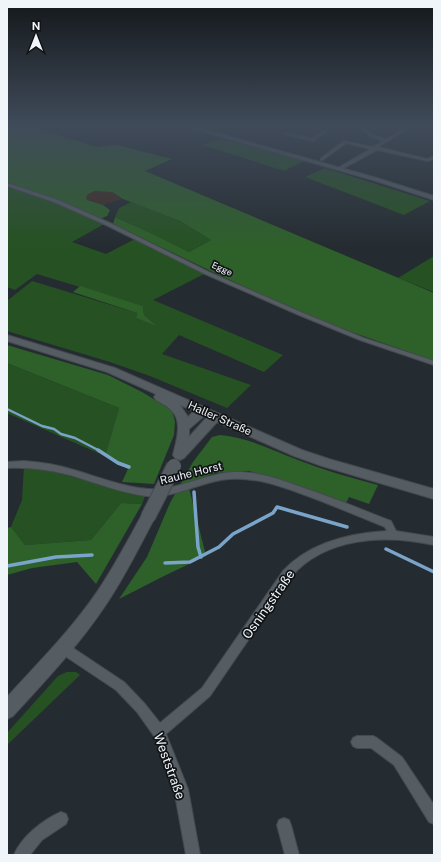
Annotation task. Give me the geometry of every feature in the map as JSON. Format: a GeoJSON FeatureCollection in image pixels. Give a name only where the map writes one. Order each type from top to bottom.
{"type":"FeatureCollection","features":[{"type":"Feature","properties":{"kind":"street"},"geometry":{"type":"LineString","coordinates":[[334,167],[434,198]]}},
{"type":"Feature","properties":{"kind":"street","name":"Egge"},"geometry":{"type":"LineString","coordinates":[[7,184],[56,201],[108,224],[207,272],[308,317],[362,339],[434,364]]}},
{"type":"Feature","properties":{"kind":"street","name":"Haller Straße"},"geometry":{"type":"LineString","coordinates":[[7,338],[111,370],[298,453],[326,463],[434,494]]}},
{"type":"Feature","properties":{"kind":"street"},"geometry":{"type":"LineString","coordinates":[[146,385],[176,408],[182,416],[184,427],[177,460]]}},
{"type":"Feature","properties":{"kind":"street"},"geometry":{"type":"LineString","coordinates":[[184,427],[203,410]]}},
{"type":"Feature","properties":{"kind":"street"},"geometry":{"type":"LineString","coordinates":[[7,710],[63,648],[102,598],[124,562],[177,460],[215,416]]}},
{"type":"Feature","properties":{"kind":"street","name":"Rauhe Horst"},"geometry":{"type":"LineString","coordinates":[[7,465],[29,464],[42,466],[138,492],[157,494],[174,491],[205,480],[220,477],[244,475],[263,477],[388,524],[392,535]]}},
{"type":"Feature","properties":{"kind":"street","name":"Osningstraße"},"geometry":{"type":"LineString","coordinates":[[159,732],[206,692],[287,574],[297,562],[324,548],[369,537],[392,535],[434,540]]}},
{"type":"Feature","properties":{"kind":"street","name":"Weststraße"},"geometry":{"type":"LineString","coordinates":[[63,648],[120,686],[141,708],[159,732],[181,789],[193,855]]}},
{"type":"Feature","properties":{"kind":"street"},"geometry":{"type":"LineString","coordinates":[[357,742],[372,742],[398,761],[434,816]]}},
{"type":"Feature","properties":{"kind":"street"},"geometry":{"type":"LineString","coordinates":[[21,855],[37,835],[61,819]]}},
{"type":"Feature","properties":{"kind":"street"},"geometry":{"type":"LineString","coordinates":[[284,825],[292,855]]}},
{"type":"Feature","properties":{"kind":"shaded area"},"geometry":{"type":"Polygon","coordinates":[[[95,191],[112,192],[123,199],[103,205],[87,200],[86,197],[88,194],[95,191]]]}},
{"type":"Feature","properties":{"kind":"green space"},"geometry":{"type":"Polygon","coordinates":[[[7,167],[153,167],[145,171],[434,293],[434,361],[303,313],[113,224],[115,217],[189,252],[211,240],[180,221],[123,199],[112,192],[95,191],[88,194],[86,197],[87,200],[103,205],[110,210],[107,216],[100,219],[7,182],[7,167]]]}},
{"type":"Feature","properties":{"kind":"green space"},"geometry":{"type":"Polygon","coordinates":[[[272,167],[292,167],[284,171],[272,167]]]}},
{"type":"Feature","properties":{"kind":"green space"},"geometry":{"type":"Polygon","coordinates":[[[325,168],[430,201],[404,215],[305,177],[325,168]]]}},
{"type":"Feature","properties":{"kind":"green space"},"geometry":{"type":"Polygon","coordinates":[[[7,185],[54,202],[104,224],[72,242],[106,254],[135,239],[206,273],[153,300],[283,355],[264,372],[179,335],[162,354],[251,385],[227,408],[150,376],[110,362],[7,331],[7,301],[32,281],[137,313],[136,318],[156,325],[144,315],[143,306],[37,274],[15,290],[7,287],[7,185]]]}},
{"type":"Feature","properties":{"kind":"green space"},"geometry":{"type":"Polygon","coordinates":[[[131,202],[180,221],[211,240],[189,252],[115,217],[119,208],[131,202]]]}},
{"type":"Feature","properties":{"kind":"green space"},"geometry":{"type":"Polygon","coordinates":[[[434,256],[434,292],[398,278],[434,256]]]}},
{"type":"Feature","properties":{"kind":"green space"},"geometry":{"type":"Polygon","coordinates":[[[80,286],[143,306],[144,315],[157,326],[136,318],[137,313],[73,292],[80,286]]]}},
{"type":"Feature","properties":{"kind":"green space"},"geometry":{"type":"Polygon","coordinates":[[[7,345],[108,375],[142,392],[172,410],[175,422],[174,435],[154,484],[122,482],[128,469],[105,456],[119,408],[7,363],[7,345]]]}},
{"type":"Feature","properties":{"kind":"green space"},"geometry":{"type":"Polygon","coordinates":[[[7,363],[119,408],[105,456],[9,414],[7,415],[7,363]]]}},
{"type":"Feature","properties":{"kind":"green space"},"geometry":{"type":"Polygon","coordinates":[[[220,435],[251,442],[318,467],[378,485],[369,504],[349,497],[346,503],[309,489],[249,471],[215,473],[188,484],[206,556],[119,599],[147,557],[170,503],[193,462],[212,437],[220,435]]]}},
{"type":"Feature","properties":{"kind":"green space"},"geometry":{"type":"Polygon","coordinates":[[[24,467],[49,471],[145,496],[142,504],[121,503],[91,540],[25,545],[11,527],[22,500],[24,467]]]}},
{"type":"Feature","properties":{"kind":"green space"},"geometry":{"type":"Polygon","coordinates":[[[121,503],[142,504],[96,584],[77,562],[32,568],[7,575],[7,528],[11,527],[25,545],[91,540],[121,503]]]}},
{"type":"Feature","properties":{"kind":"green space"},"geometry":{"type":"Polygon","coordinates":[[[67,672],[76,672],[80,675],[7,745],[7,733],[58,676],[67,672]]]}},
{"type":"Feature","properties":{"kind":"waterway"},"geometry":{"type":"LineString","coordinates":[[7,409],[42,426],[54,429],[61,434],[75,438],[100,451]]}},
{"type":"Feature","properties":{"kind":"waterway"},"geometry":{"type":"LineString","coordinates":[[98,450],[118,463],[129,467]]}},
{"type":"Feature","properties":{"kind":"waterway"},"geometry":{"type":"LineString","coordinates":[[194,492],[198,547],[201,556]]}},
{"type":"Feature","properties":{"kind":"waterway"},"geometry":{"type":"LineString","coordinates":[[201,556],[219,547],[233,534],[273,513],[277,507],[347,527]]}},
{"type":"Feature","properties":{"kind":"waterway"},"geometry":{"type":"LineString","coordinates":[[386,549],[434,572]]}},
{"type":"Feature","properties":{"kind":"waterway"},"geometry":{"type":"LineString","coordinates":[[7,566],[56,557],[92,555]]}},
{"type":"Feature","properties":{"kind":"waterway"},"geometry":{"type":"LineString","coordinates":[[165,563],[190,562],[201,556]]}}]}
